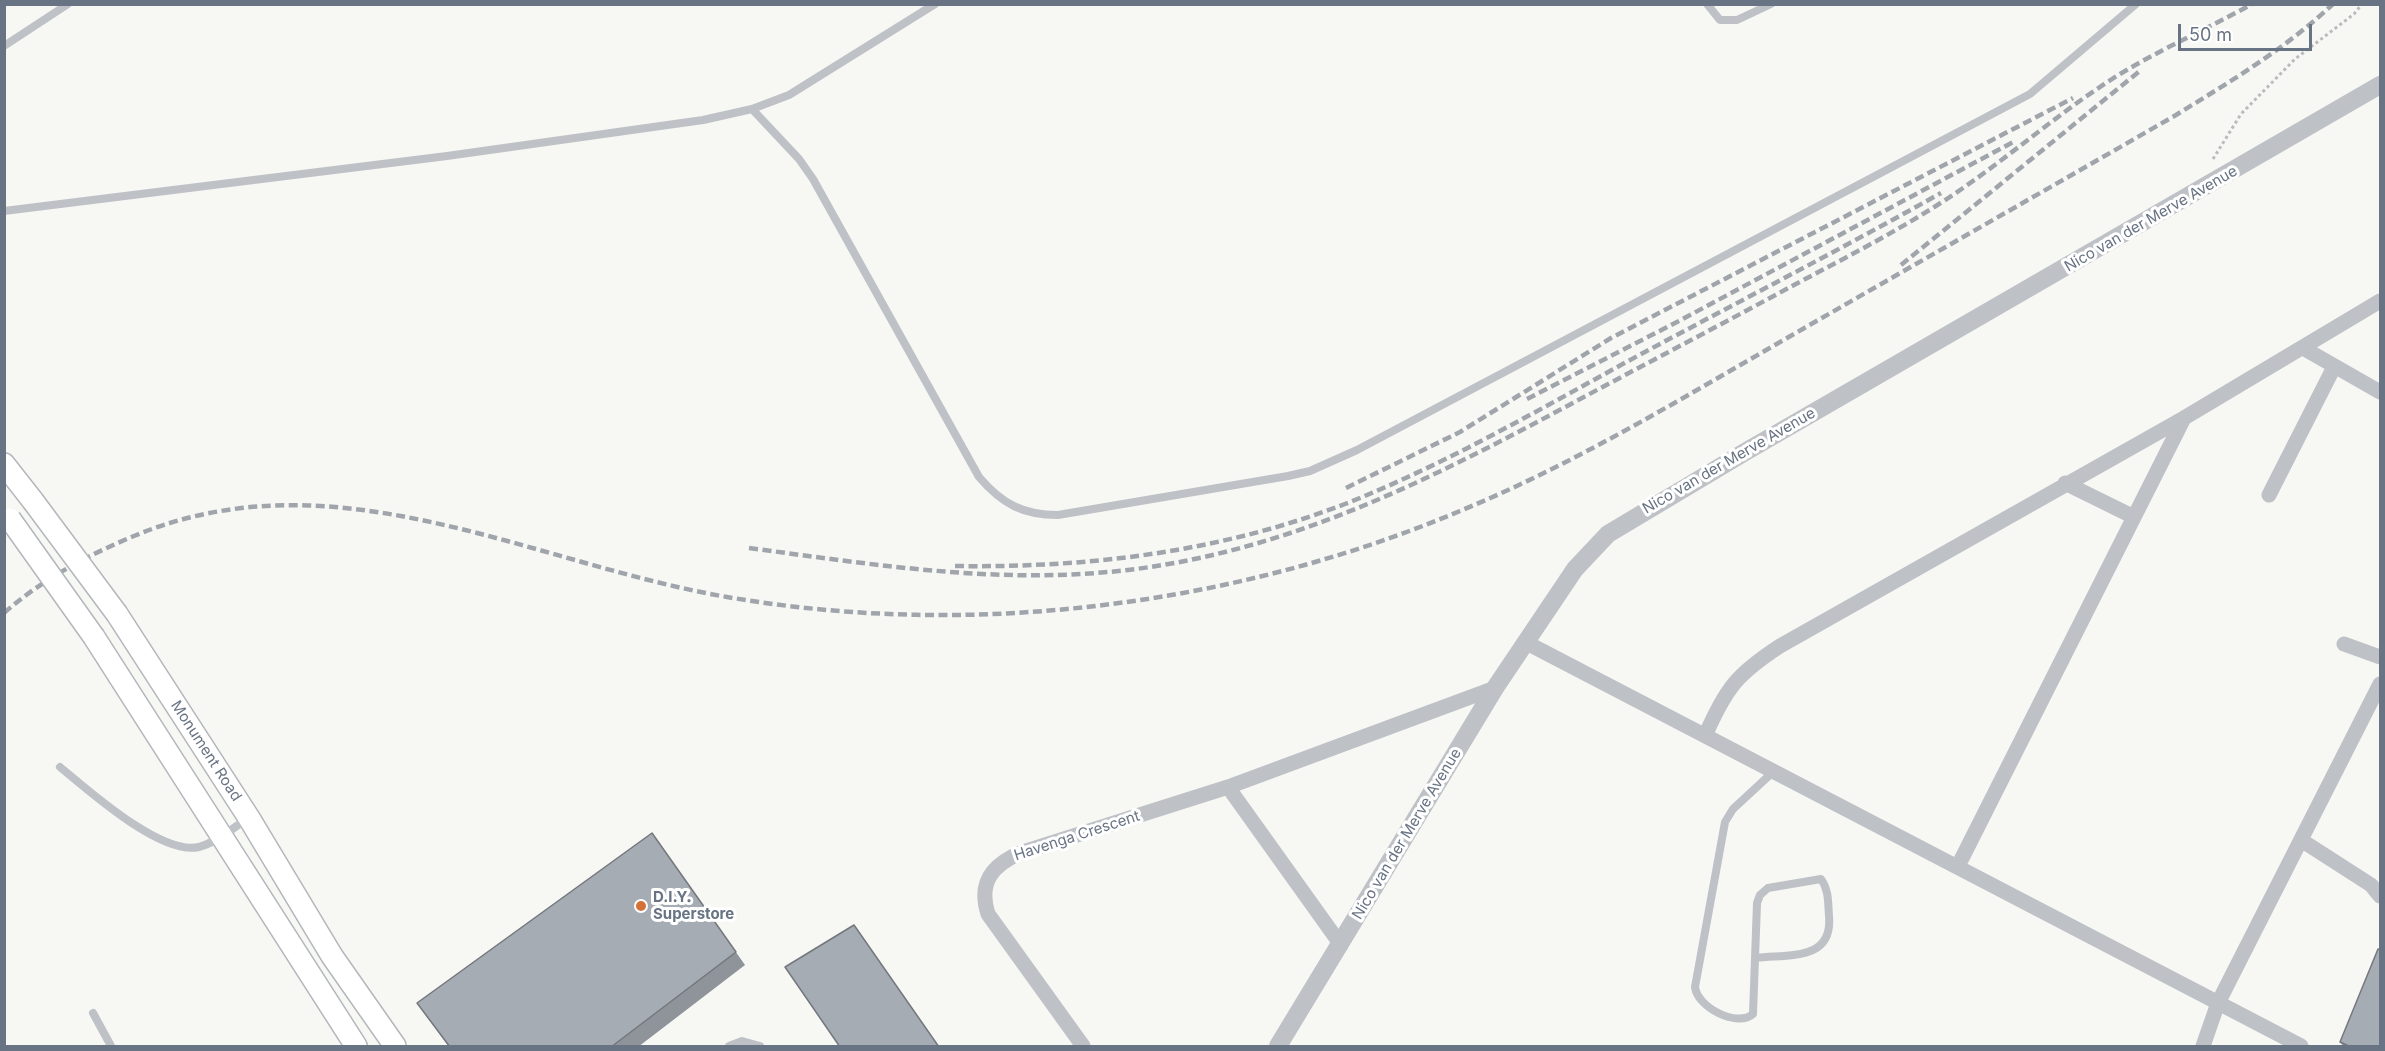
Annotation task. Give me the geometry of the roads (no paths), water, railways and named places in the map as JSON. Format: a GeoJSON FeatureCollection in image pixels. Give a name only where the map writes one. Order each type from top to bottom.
{"type":"FeatureCollection","features":[{"type":"Feature","properties":{"kind":"main road","name":"Monument Road"},"geometry":{"type":"LineString","coordinates":[[4,464],[117,614],[249,818],[320,963],[356,1047]]}},
{"type":"Feature","properties":{"kind":"main road","name":"Monument Road"},"geometry":{"type":"LineString","coordinates":[[7,515],[94,637],[221,835],[320,963],[395,1047]]}},
{"type":"Feature","properties":{"kind":"street","name":"Nico van der Merve Avenue"},"geometry":{"type":"LineString","coordinates":[[1278,1047],[1495,688],[1589,552],[1608,534],[2380,84]]}},
{"type":"Feature","properties":{"kind":"street"},"geometry":{"type":"LineString","coordinates":[[1705,735],[1725,694],[1748,668],[1780,646],[2065,483],[2184,418],[2380,302]]}},
{"type":"Feature","properties":{"kind":"street"},"geometry":{"type":"LineString","coordinates":[[2303,348],[2380,392]]}},
{"type":"Feature","properties":{"kind":"street"},"geometry":{"type":"LineString","coordinates":[[2268,495],[2334,367]]}},
{"type":"Feature","properties":{"kind":"street"},"geometry":{"type":"LineString","coordinates":[[1958,866],[2184,418]]}},
{"type":"Feature","properties":{"kind":"street"},"geometry":{"type":"LineString","coordinates":[[2065,483],[2134,517]]}},
{"type":"Feature","properties":{"kind":"street"},"geometry":{"type":"LineString","coordinates":[[1525,642],[2301,1047]]}},
{"type":"Feature","properties":{"kind":"street"},"geometry":{"type":"LineString","coordinates":[[2344,644],[2380,657]]}},
{"type":"Feature","properties":{"kind":"street"},"geometry":{"type":"LineString","coordinates":[[2203,1047],[2218,1003],[2380,684]]}},
{"type":"Feature","properties":{"kind":"street","name":"Havenga Crescent"},"geometry":{"type":"LineString","coordinates":[[1083,1047],[988,914],[983,893],[986,880],[1004,862],[1020,853],[1228,787],[1495,688]]}},
{"type":"Feature","properties":{"kind":"street"},"geometry":{"type":"LineString","coordinates":[[1228,787],[1341,945]]}},
{"type":"Feature","properties":{"kind":"street"},"geometry":{"type":"LineString","coordinates":[[2301,840],[2371,885],[2380,896]]}},
{"type":"Feature","properties":{"kind":"lane"},"geometry":{"type":"LineString","coordinates":[[4,46],[68,4]]}},
{"type":"Feature","properties":{"kind":"lane"},"geometry":{"type":"LineString","coordinates":[[4,211],[458,155],[703,120],[752,109],[789,95],[935,4]]}},
{"type":"Feature","properties":{"kind":"lane"},"geometry":{"type":"LineString","coordinates":[[1707,4],[1720,20],[1737,20],[1770,4]]}},
{"type":"Feature","properties":{"kind":"lane"},"geometry":{"type":"LineString","coordinates":[[752,109],[792,151],[813,179],[979,477],[1004,502],[1014,508],[1038,515],[1058,515],[1288,476],[1310,471],[1357,450],[2024,97],[2136,4]]}},
{"type":"Feature","properties":{"kind":"lane"},"geometry":{"type":"LineString","coordinates":[[60,767],[95,796],[155,837],[193,848],[201,847],[249,818]]}},
{"type":"Feature","properties":{"kind":"lane"},"geometry":{"type":"LineString","coordinates":[[1756,958],[1814,951],[1822,946],[1830,927],[1828,895],[1821,879],[1768,888],[1760,895],[1757,903],[1755,1009],[1748,1018],[1739,1019],[1716,1012],[1701,1002],[1695,987],[1725,822],[1733,809],[1774,771]]}},
{"type":"Feature","properties":{"kind":"lane"},"geometry":{"type":"LineString","coordinates":[[93,1013],[111,1047]]}},
{"type":"Feature","properties":{"kind":"lane"},"geometry":{"type":"LineString","coordinates":[[729,1047],[742,1041],[760,1047]]}},
{"type":"Feature","properties":{"kind":"railway"},"geometry":{"type":"LineString","coordinates":[[749,548],[938,571],[1032,575],[1080,574],[1128,570],[1190,560],[1249,546],[1307,527],[1363,506],[1473,455],[1867,246],[1962,189],[2074,105],[2120,74],[2252,4]]}},
{"type":"Feature","properties":{"kind":"railway"},"geometry":{"type":"LineString","coordinates":[[4,613],[34,589],[66,569],[134,536],[209,513],[284,505],[358,509],[432,522],[653,581],[727,597],[802,608],[878,614],[992,614],[1085,607],[1195,591],[1303,565],[1409,531],[1460,511],[1591,449],[2176,115],[2277,50],[2333,4]]}},
{"type":"Feature","properties":{"kind":"railway"},"geometry":{"type":"LineString","coordinates":[[1901,265],[2141,70]]}},
{"type":"Feature","properties":{"kind":"railway"},"geometry":{"type":"LineString","coordinates":[[1346,488],[1460,432],[1611,338],[2073,98]]}},
{"type":"Feature","properties":{"kind":"railway"},"geometry":{"type":"LineString","coordinates":[[1527,399],[1677,322],[2015,141]]}},
{"type":"Feature","properties":{"kind":"railway"},"geometry":{"type":"LineString","coordinates":[[955,566],[1054,564],[1153,554],[1250,534],[1298,521],[1345,504],[1422,471],[1496,433],[1941,193]]}},
{"type":"Feature","properties":{"kind":"place","name":"D.I.Y. Superstore"},"geometry":{"type":"Point","coordinates":[641,906]}}]}
